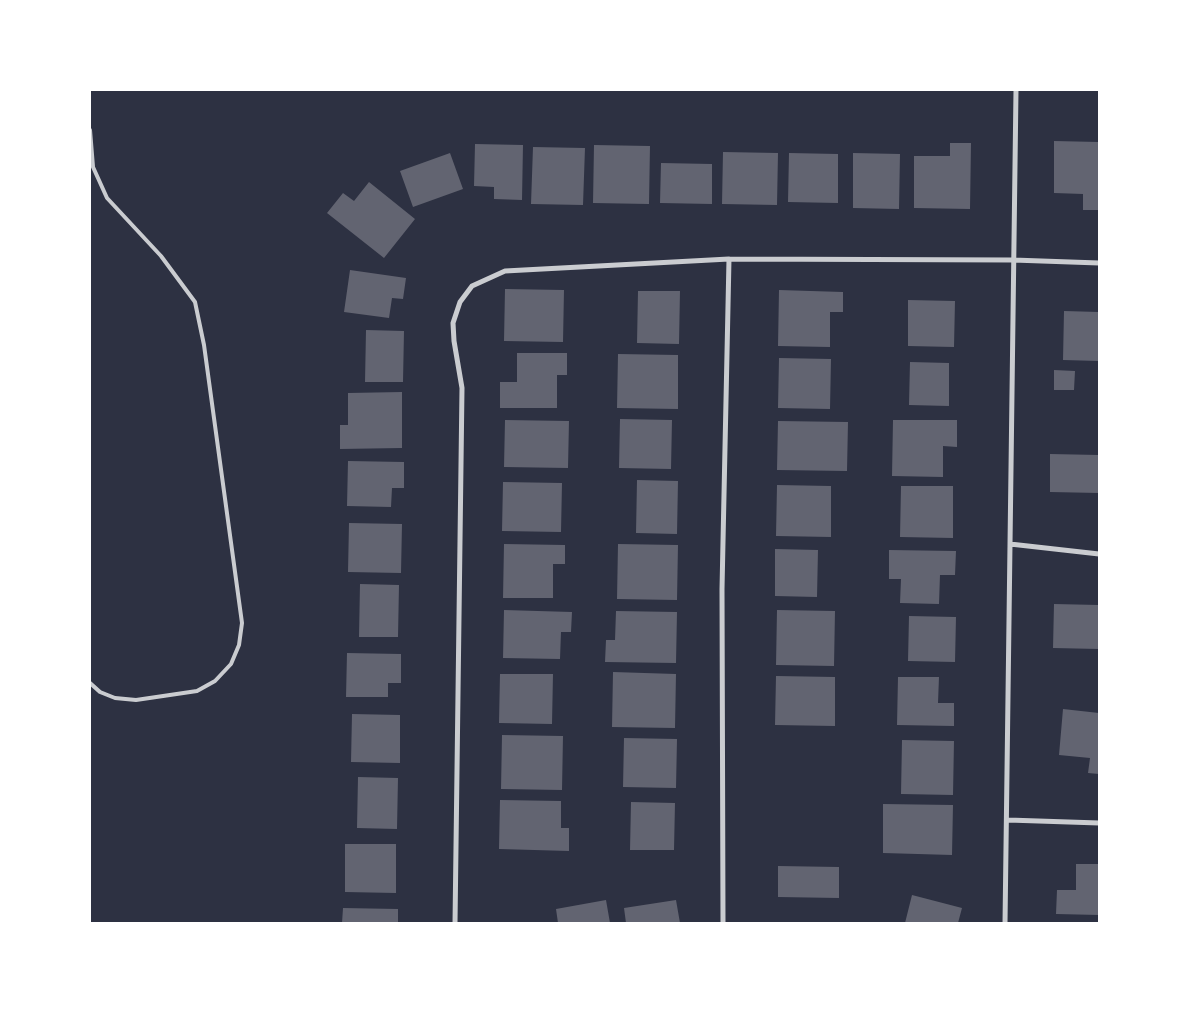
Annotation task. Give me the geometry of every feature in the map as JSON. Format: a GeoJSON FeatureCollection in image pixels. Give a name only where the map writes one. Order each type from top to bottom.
{"type":"FeatureCollection","features":[{"type":"Feature","properties":{"kind":"street"},"geometry":{"type":"LineString","coordinates":[[1005,923],[1008,820],[1006,760],[1016,90]]}},
{"type":"Feature","properties":{"kind":"street"},"geometry":{"type":"LineString","coordinates":[[723,923],[722,589],[729,259]]}},
{"type":"Feature","properties":{"kind":"street"},"geometry":{"type":"LineString","coordinates":[[455,923],[462,388],[453,323],[460,302],[472,286],[505,271],[729,259],[1099,262]]}},
{"type":"Feature","properties":{"kind":"street"},"geometry":{"type":"LineString","coordinates":[[1010,544],[1099,554]]}},
{"type":"Feature","properties":{"kind":"street"},"geometry":{"type":"LineString","coordinates":[[1008,820],[1099,822]]}},
{"type":"Feature","properties":{"kind":"lane"},"geometry":{"type":"LineString","coordinates":[[90,130],[93,167],[107,198],[161,256],[195,302],[204,345],[242,623],[239,645],[231,664],[215,681],[197,691],[136,700],[115,698],[100,692],[90,683]]}},
{"type":"Feature","properties":{"kind":"building"},"geometry":{"type":"Polygon","coordinates":[[[1054,141],[1099,142],[1099,210],[1083,210],[1083,194],[1054,193],[1054,141]]]}},
{"type":"Feature","properties":{"kind":"building"},"geometry":{"type":"Polygon","coordinates":[[[950,143],[971,143],[970,209],[914,208],[914,156],[950,156],[950,143]]]}},
{"type":"Feature","properties":{"kind":"building"},"geometry":{"type":"Polygon","coordinates":[[[475,144],[523,145],[522,200],[494,199],[494,187],[474,186],[475,144]]]}},
{"type":"Feature","properties":{"kind":"building"},"geometry":{"type":"Polygon","coordinates":[[[594,145],[650,146],[649,204],[593,203],[594,145]]]}},
{"type":"Feature","properties":{"kind":"building"},"geometry":{"type":"Polygon","coordinates":[[[533,147],[585,148],[583,205],[531,204],[533,147]]]}},
{"type":"Feature","properties":{"kind":"building"},"geometry":{"type":"Polygon","coordinates":[[[723,152],[778,153],[777,205],[722,204],[723,152]]]}},
{"type":"Feature","properties":{"kind":"building"},"geometry":{"type":"Polygon","coordinates":[[[450,153],[463,189],[413,207],[400,171],[450,153]]]}},
{"type":"Feature","properties":{"kind":"building"},"geometry":{"type":"Polygon","coordinates":[[[789,153],[838,154],[838,203],[788,202],[789,153]]]}},
{"type":"Feature","properties":{"kind":"building"},"geometry":{"type":"Polygon","coordinates":[[[853,153],[900,154],[899,209],[853,208],[853,153]]]}},
{"type":"Feature","properties":{"kind":"building"},"geometry":{"type":"Polygon","coordinates":[[[661,163],[712,164],[712,204],[660,203],[661,163]]]}},
{"type":"Feature","properties":{"kind":"building"},"geometry":{"type":"Polygon","coordinates":[[[369,182],[415,219],[384,258],[327,213],[343,193],[354,201],[369,182]]]}},
{"type":"Feature","properties":{"kind":"building"},"geometry":{"type":"Polygon","coordinates":[[[350,270],[406,278],[403,299],[392,298],[389,318],[344,312],[350,270]]]}},
{"type":"Feature","properties":{"kind":"building"},"geometry":{"type":"Polygon","coordinates":[[[505,289],[564,290],[563,342],[504,341],[505,289]]]}},
{"type":"Feature","properties":{"kind":"building"},"geometry":{"type":"Polygon","coordinates":[[[779,290],[843,292],[843,312],[830,312],[830,347],[778,346],[779,290]]]}},
{"type":"Feature","properties":{"kind":"building"},"geometry":{"type":"Polygon","coordinates":[[[638,291],[680,291],[679,344],[637,343],[638,291]]]}},
{"type":"Feature","properties":{"kind":"building"},"geometry":{"type":"Polygon","coordinates":[[[908,300],[955,301],[954,347],[908,346],[908,300]]]}},
{"type":"Feature","properties":{"kind":"building"},"geometry":{"type":"Polygon","coordinates":[[[1064,311],[1099,312],[1099,361],[1063,360],[1064,311]]]}},
{"type":"Feature","properties":{"kind":"building"},"geometry":{"type":"Polygon","coordinates":[[[366,330],[404,331],[403,382],[365,382],[366,330]]]}},
{"type":"Feature","properties":{"kind":"building"},"geometry":{"type":"Polygon","coordinates":[[[517,353],[567,353],[567,375],[557,375],[557,408],[500,408],[500,382],[517,382],[517,353]]]}},
{"type":"Feature","properties":{"kind":"building"},"geometry":{"type":"Polygon","coordinates":[[[618,354],[678,355],[678,409],[617,408],[618,354]]]}},
{"type":"Feature","properties":{"kind":"building"},"geometry":{"type":"Polygon","coordinates":[[[779,358],[831,359],[830,409],[778,408],[779,358]]]}},
{"type":"Feature","properties":{"kind":"building"},"geometry":{"type":"Polygon","coordinates":[[[910,362],[949,363],[949,406],[909,405],[910,362]]]}},
{"type":"Feature","properties":{"kind":"building"},"geometry":{"type":"Polygon","coordinates":[[[1054,370],[1075,371],[1074,390],[1054,390],[1054,370]]]}},
{"type":"Feature","properties":{"kind":"building"},"geometry":{"type":"Polygon","coordinates":[[[402,392],[402,448],[340,449],[340,425],[348,425],[348,393],[402,392]]]}},
{"type":"Feature","properties":{"kind":"building"},"geometry":{"type":"Polygon","coordinates":[[[620,419],[672,420],[671,469],[619,468],[620,419]]]}},
{"type":"Feature","properties":{"kind":"building"},"geometry":{"type":"Polygon","coordinates":[[[505,420],[569,421],[568,468],[504,467],[505,420]]]}},
{"type":"Feature","properties":{"kind":"building"},"geometry":{"type":"Polygon","coordinates":[[[893,420],[957,420],[957,447],[943,446],[943,477],[892,476],[893,420]]]}},
{"type":"Feature","properties":{"kind":"building"},"geometry":{"type":"Polygon","coordinates":[[[778,421],[848,422],[847,471],[777,470],[778,421]]]}},
{"type":"Feature","properties":{"kind":"building"},"geometry":{"type":"Polygon","coordinates":[[[1050,454],[1099,455],[1099,493],[1050,492],[1050,454]]]}},
{"type":"Feature","properties":{"kind":"building"},"geometry":{"type":"Polygon","coordinates":[[[348,461],[404,462],[404,488],[392,488],[391,507],[347,506],[348,461]]]}},
{"type":"Feature","properties":{"kind":"building"},"geometry":{"type":"Polygon","coordinates":[[[637,480],[678,481],[677,534],[636,533],[637,480]]]}},
{"type":"Feature","properties":{"kind":"building"},"geometry":{"type":"Polygon","coordinates":[[[503,482],[562,483],[561,532],[502,531],[503,482]]]}},
{"type":"Feature","properties":{"kind":"building"},"geometry":{"type":"Polygon","coordinates":[[[777,485],[831,486],[831,537],[776,536],[777,485]]]}},
{"type":"Feature","properties":{"kind":"building"},"geometry":{"type":"Polygon","coordinates":[[[901,486],[953,486],[953,538],[900,537],[901,486]]]}},
{"type":"Feature","properties":{"kind":"building"},"geometry":{"type":"Polygon","coordinates":[[[349,523],[402,524],[401,573],[348,572],[349,523]]]}},
{"type":"Feature","properties":{"kind":"building"},"geometry":{"type":"Polygon","coordinates":[[[504,544],[565,545],[565,564],[553,564],[553,598],[503,598],[504,544]]]}},
{"type":"Feature","properties":{"kind":"building"},"geometry":{"type":"Polygon","coordinates":[[[618,544],[678,545],[677,600],[617,599],[618,544]]]}},
{"type":"Feature","properties":{"kind":"building"},"geometry":{"type":"Polygon","coordinates":[[[775,549],[818,550],[817,597],[775,596],[775,549]]]}},
{"type":"Feature","properties":{"kind":"building"},"geometry":{"type":"Polygon","coordinates":[[[889,550],[956,551],[955,575],[940,575],[939,604],[900,603],[901,579],[889,579],[889,550]]]}},
{"type":"Feature","properties":{"kind":"building"},"geometry":{"type":"Polygon","coordinates":[[[360,584],[399,585],[398,637],[359,637],[360,584]]]}},
{"type":"Feature","properties":{"kind":"building"},"geometry":{"type":"Polygon","coordinates":[[[1054,604],[1099,605],[1099,649],[1053,648],[1054,604]]]}},
{"type":"Feature","properties":{"kind":"building"},"geometry":{"type":"Polygon","coordinates":[[[504,610],[572,612],[571,632],[561,632],[560,659],[503,658],[504,610]]]}},
{"type":"Feature","properties":{"kind":"building"},"geometry":{"type":"Polygon","coordinates":[[[777,610],[835,611],[834,666],[776,665],[777,610]]]}},
{"type":"Feature","properties":{"kind":"building"},"geometry":{"type":"Polygon","coordinates":[[[616,611],[677,612],[676,663],[605,662],[606,640],[615,640],[616,611]]]}},
{"type":"Feature","properties":{"kind":"building"},"geometry":{"type":"Polygon","coordinates":[[[909,616],[956,617],[955,662],[908,661],[909,616]]]}},
{"type":"Feature","properties":{"kind":"building"},"geometry":{"type":"Polygon","coordinates":[[[347,653],[401,654],[401,683],[388,683],[388,697],[346,697],[347,653]]]}},
{"type":"Feature","properties":{"kind":"building"},"geometry":{"type":"Polygon","coordinates":[[[613,672],[676,674],[675,728],[612,727],[613,672]]]}},
{"type":"Feature","properties":{"kind":"building"},"geometry":{"type":"Polygon","coordinates":[[[500,674],[553,674],[552,724],[499,723],[500,674]]]}},
{"type":"Feature","properties":{"kind":"building"},"geometry":{"type":"Polygon","coordinates":[[[776,676],[835,677],[835,726],[775,725],[776,676]]]}},
{"type":"Feature","properties":{"kind":"building"},"geometry":{"type":"Polygon","coordinates":[[[898,677],[939,677],[938,703],[954,703],[954,726],[897,725],[898,677]]]}},
{"type":"Feature","properties":{"kind":"building"},"geometry":{"type":"Polygon","coordinates":[[[1063,709],[1099,713],[1099,774],[1088,773],[1090,758],[1059,755],[1063,709]]]}},
{"type":"Feature","properties":{"kind":"building"},"geometry":{"type":"Polygon","coordinates":[[[352,714],[400,715],[400,763],[351,762],[352,714]]]}},
{"type":"Feature","properties":{"kind":"building"},"geometry":{"type":"Polygon","coordinates":[[[502,735],[563,736],[562,790],[501,789],[502,735]]]}},
{"type":"Feature","properties":{"kind":"building"},"geometry":{"type":"Polygon","coordinates":[[[624,738],[677,739],[676,788],[623,787],[624,738]]]}},
{"type":"Feature","properties":{"kind":"building"},"geometry":{"type":"Polygon","coordinates":[[[902,740],[954,741],[953,795],[901,794],[902,740]]]}},
{"type":"Feature","properties":{"kind":"building"},"geometry":{"type":"Polygon","coordinates":[[[358,777],[398,778],[397,829],[357,828],[358,777]]]}},
{"type":"Feature","properties":{"kind":"building"},"geometry":{"type":"Polygon","coordinates":[[[500,800],[561,801],[561,828],[569,828],[569,851],[499,849],[500,800]]]}},
{"type":"Feature","properties":{"kind":"building"},"geometry":{"type":"Polygon","coordinates":[[[631,802],[675,803],[674,850],[630,850],[631,802]]]}},
{"type":"Feature","properties":{"kind":"building"},"geometry":{"type":"Polygon","coordinates":[[[883,804],[953,805],[952,855],[883,853],[883,804]]]}},
{"type":"Feature","properties":{"kind":"building"},"geometry":{"type":"Polygon","coordinates":[[[345,844],[396,844],[396,893],[345,892],[345,844]]]}},
{"type":"Feature","properties":{"kind":"building"},"geometry":{"type":"Polygon","coordinates":[[[1076,864],[1099,864],[1099,915],[1056,914],[1057,890],[1076,890],[1076,864]]]}},
{"type":"Feature","properties":{"kind":"building"},"geometry":{"type":"Polygon","coordinates":[[[778,866],[839,867],[839,898],[778,897],[778,866]]]}},
{"type":"Feature","properties":{"kind":"building"},"geometry":{"type":"Polygon","coordinates":[[[912,895],[962,908],[958,923],[905,923],[912,895]]]}},
{"type":"Feature","properties":{"kind":"building"},"geometry":{"type":"Polygon","coordinates":[[[606,900],[610,923],[558,923],[556,909],[606,900]]]}},
{"type":"Feature","properties":{"kind":"building"},"geometry":{"type":"Polygon","coordinates":[[[676,900],[680,923],[626,923],[624,908],[676,900]]]}},
{"type":"Feature","properties":{"kind":"building"},"geometry":{"type":"Polygon","coordinates":[[[343,908],[398,909],[398,923],[342,923],[343,908]]]}}]}
